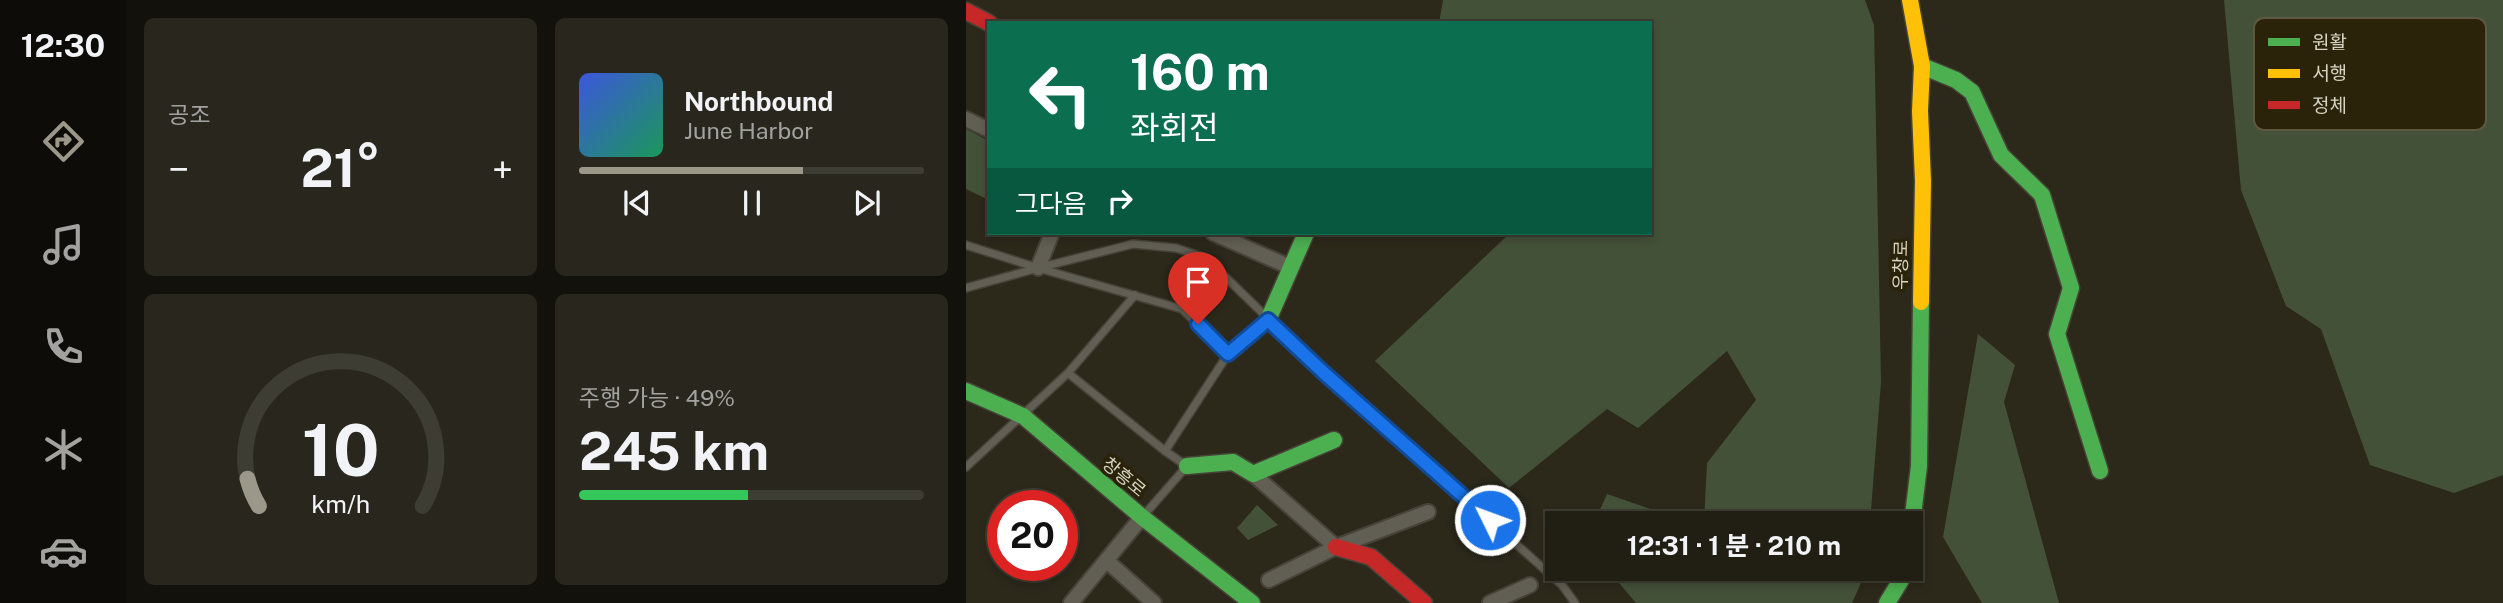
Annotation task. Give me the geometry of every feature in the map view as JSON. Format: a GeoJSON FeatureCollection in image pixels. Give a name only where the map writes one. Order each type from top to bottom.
{"type":"FeatureCollection","features":[{"type":"Feature","properties":{"kind":"street","name":"우창로"},"geometry":{"type":"LineString","coordinates":[[1910,0],[1922,66],[1919,466],[1914,511]]}},
{"type":"Feature","properties":{"kind":"street"},"geometry":{"type":"LineString","coordinates":[[966,11],[987,22]]}},
{"type":"Feature","properties":{"kind":"street"},"geometry":{"type":"LineString","coordinates":[[1922,66],[1956,80],[1972,92],[2001,155],[2042,195],[2071,288],[2057,334],[2100,471]]}},
{"type":"Feature","properties":{"kind":"street"},"geometry":{"type":"LineString","coordinates":[[966,119],[987,129]]}},
{"type":"Feature","properties":{"kind":"street"},"geometry":{"type":"LineString","coordinates":[[1038,268],[1051,235]]}},
{"type":"Feature","properties":{"kind":"street"},"geometry":{"type":"LineString","coordinates":[[1218,235],[1290,267]]}},
{"type":"Feature","properties":{"kind":"street"},"geometry":{"type":"LineString","coordinates":[[1268,320],[1305,235]]}},
{"type":"Feature","properties":{"kind":"street","name":"창흥로"},"geometry":{"type":"LineString","coordinates":[[966,391],[1023,416],[1142,517],[1252,603]]}},
{"type":"Feature","properties":{"kind":"street"},"geometry":{"type":"LineString","coordinates":[[1253,474],[1334,440]]}},
{"type":"Feature","properties":{"kind":"street"},"geometry":{"type":"LineString","coordinates":[[1187,466],[1233,462],[1253,474],[1336,547],[1370,557],[1424,603]]}},
{"type":"Feature","properties":{"kind":"street"},"geometry":{"type":"LineString","coordinates":[[1269,580],[1336,547],[1428,512]]}},
{"type":"Feature","properties":{"kind":"street"},"geometry":{"type":"LineString","coordinates":[[1071,603],[1142,517]]}},
{"type":"Feature","properties":{"kind":"street"},"geometry":{"type":"LineString","coordinates":[[1107,561],[1154,603]]}},
{"type":"Feature","properties":{"kind":"street"},"geometry":{"type":"LineString","coordinates":[[1887,603],[1900,581]]}},
{"type":"Feature","properties":{"kind":"street"},"geometry":{"type":"LineString","coordinates":[[1490,603],[1530,585]]}},
{"type":"Feature","properties":{"kind":"lane"},"geometry":{"type":"LineString","coordinates":[[966,244],[1038,268],[1182,309],[1228,354]]}},
{"type":"Feature","properties":{"kind":"lane"},"geometry":{"type":"LineString","coordinates":[[966,288],[1133,244],[1176,248],[1206,258],[1324,373],[1562,585],[1575,603]]}},
{"type":"Feature","properties":{"kind":"lane"},"geometry":{"type":"LineString","coordinates":[[966,467],[1068,373],[1135,295]]}},
{"type":"Feature","properties":{"kind":"lane"},"geometry":{"type":"LineString","coordinates":[[1165,451],[1228,354],[1268,320]]}},
{"type":"Feature","properties":{"kind":"lane"},"geometry":{"type":"LineString","coordinates":[[1068,373],[1187,466],[1142,517]]}},
{"type":"Feature","properties":{"kind":"green space"},"geometry":{"type":"Polygon","coordinates":[[[1443,0],[1865,0],[1874,25],[1881,382],[1871,511],[1705,511],[1707,463],[1756,400],[1727,351],[1638,428],[1607,409],[1509,488],[1375,361],[1508,235],[1652,235],[1652,21],[1439,21],[1443,0]]]}},
{"type":"Feature","properties":{"kind":"green space"},"geometry":{"type":"Polygon","coordinates":[[[2224,0],[2503,0],[2503,475],[2454,493],[2370,465],[2321,329],[2286,306],[2241,190],[2224,0]]]}},
{"type":"Feature","properties":{"kind":"green space"},"geometry":{"type":"Polygon","coordinates":[[[966,129],[987,140],[987,199],[966,189],[966,129]]]}},
{"type":"Feature","properties":{"kind":"green space"},"geometry":{"type":"Polygon","coordinates":[[[1978,334],[2015,365],[2004,402],[2059,603],[1982,603],[1943,537],[1978,334]]]}},
{"type":"Feature","properties":{"kind":"green space"},"geometry":{"type":"Polygon","coordinates":[[[1607,494],[1656,511],[1599,511],[1607,494]]]}},
{"type":"Feature","properties":{"kind":"green space"},"geometry":{"type":"Polygon","coordinates":[[[1257,505],[1278,525],[1248,540],[1237,528],[1257,505]]]}},
{"type":"Feature","properties":{"kind":"green space"},"geometry":{"type":"Polygon","coordinates":[[[1617,581],[1862,581],[1852,603],[1636,603],[1617,581]]]}},
{"type":"Feature","properties":{"kind":"traffic: fast"},"geometry":{"type":"LineString","coordinates":[[1922,66],[1956,80],[1972,92],[2001,155],[2042,195],[2071,288],[2057,334],[2100,471]]}},
{"type":"Feature","properties":{"kind":"traffic: fast"},"geometry":{"type":"LineString","coordinates":[[1268,320],[1305,235]]}},
{"type":"Feature","properties":{"kind":"traffic: fast"},"geometry":{"type":"LineString","coordinates":[[1914,511],[1919,466],[1921,302]]}},
{"type":"Feature","properties":{"kind":"traffic: fast"},"geometry":{"type":"LineString","coordinates":[[966,391],[1023,416],[1142,517],[1252,603]]}},
{"type":"Feature","properties":{"kind":"traffic: fast"},"geometry":{"type":"LineString","coordinates":[[1187,466],[1233,462],[1253,474],[1334,440]]}},
{"type":"Feature","properties":{"kind":"traffic: fast"},"geometry":{"type":"LineString","coordinates":[[1887,603],[1900,581]]}},
{"type":"Feature","properties":{"kind":"traffic: slow"},"geometry":{"type":"LineString","coordinates":[[1910,0],[1922,66],[1921,302]]}},
{"type":"Feature","properties":{"kind":"traffic: jam"},"geometry":{"type":"LineString","coordinates":[[966,11],[987,22]]}},
{"type":"Feature","properties":{"kind":"traffic: jam"},"geometry":{"type":"LineString","coordinates":[[1336,547],[1371,557],[1424,603]]}},
{"type":"Feature","properties":{"kind":"route"},"geometry":{"type":"LineString","coordinates":[[1198,324],[1228,354],[1268,320],[1490,520]]}}]}
